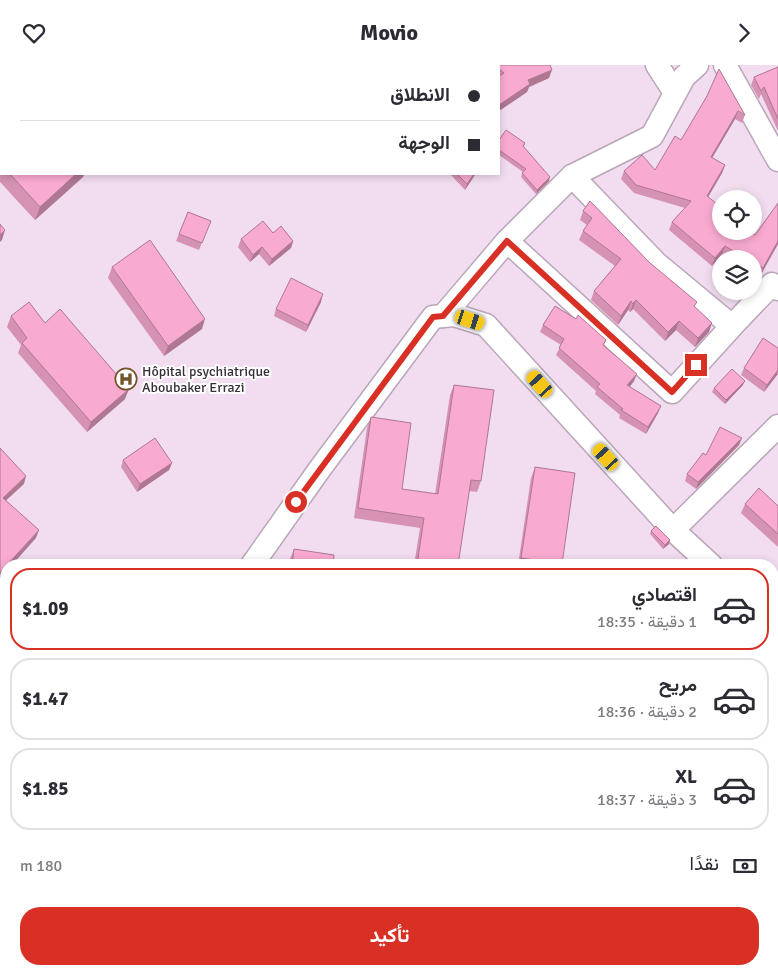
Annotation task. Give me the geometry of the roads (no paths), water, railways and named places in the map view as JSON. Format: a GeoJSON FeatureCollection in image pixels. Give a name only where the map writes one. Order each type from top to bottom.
{"type":"FeatureCollection","features":[{"type":"Feature","properties":{"kind":"street"},"geometry":{"type":"LineString","coordinates":[[657,65],[675,93]]}},
{"type":"Feature","properties":{"kind":"street"},"geometry":{"type":"LineString","coordinates":[[443,316],[507,241],[572,176],[652,136],[684,77],[697,65]]}},
{"type":"Feature","properties":{"kind":"street"},"geometry":{"type":"LineString","coordinates":[[725,65],[778,160]]}},
{"type":"Feature","properties":{"kind":"street"},"geometry":{"type":"LineString","coordinates":[[572,176],[656,263],[732,326]]}},
{"type":"Feature","properties":{"kind":"street"},"geometry":{"type":"LineString","coordinates":[[507,241],[672,392],[732,326],[776,282]]}},
{"type":"Feature","properties":{"kind":"street"},"geometry":{"type":"LineString","coordinates":[[256,559],[319,470],[433,317],[454,315],[486,325],[673,530],[704,559]]}},
{"type":"Feature","properties":{"kind":"street"},"geometry":{"type":"LineString","coordinates":[[673,530],[778,426]]}},
{"type":"Feature","properties":{"kind":"place","name":"Hôpital psychiatrique Aboubaker Errazi"},"geometry":{"type":"Point","coordinates":[126,379]}}]}
